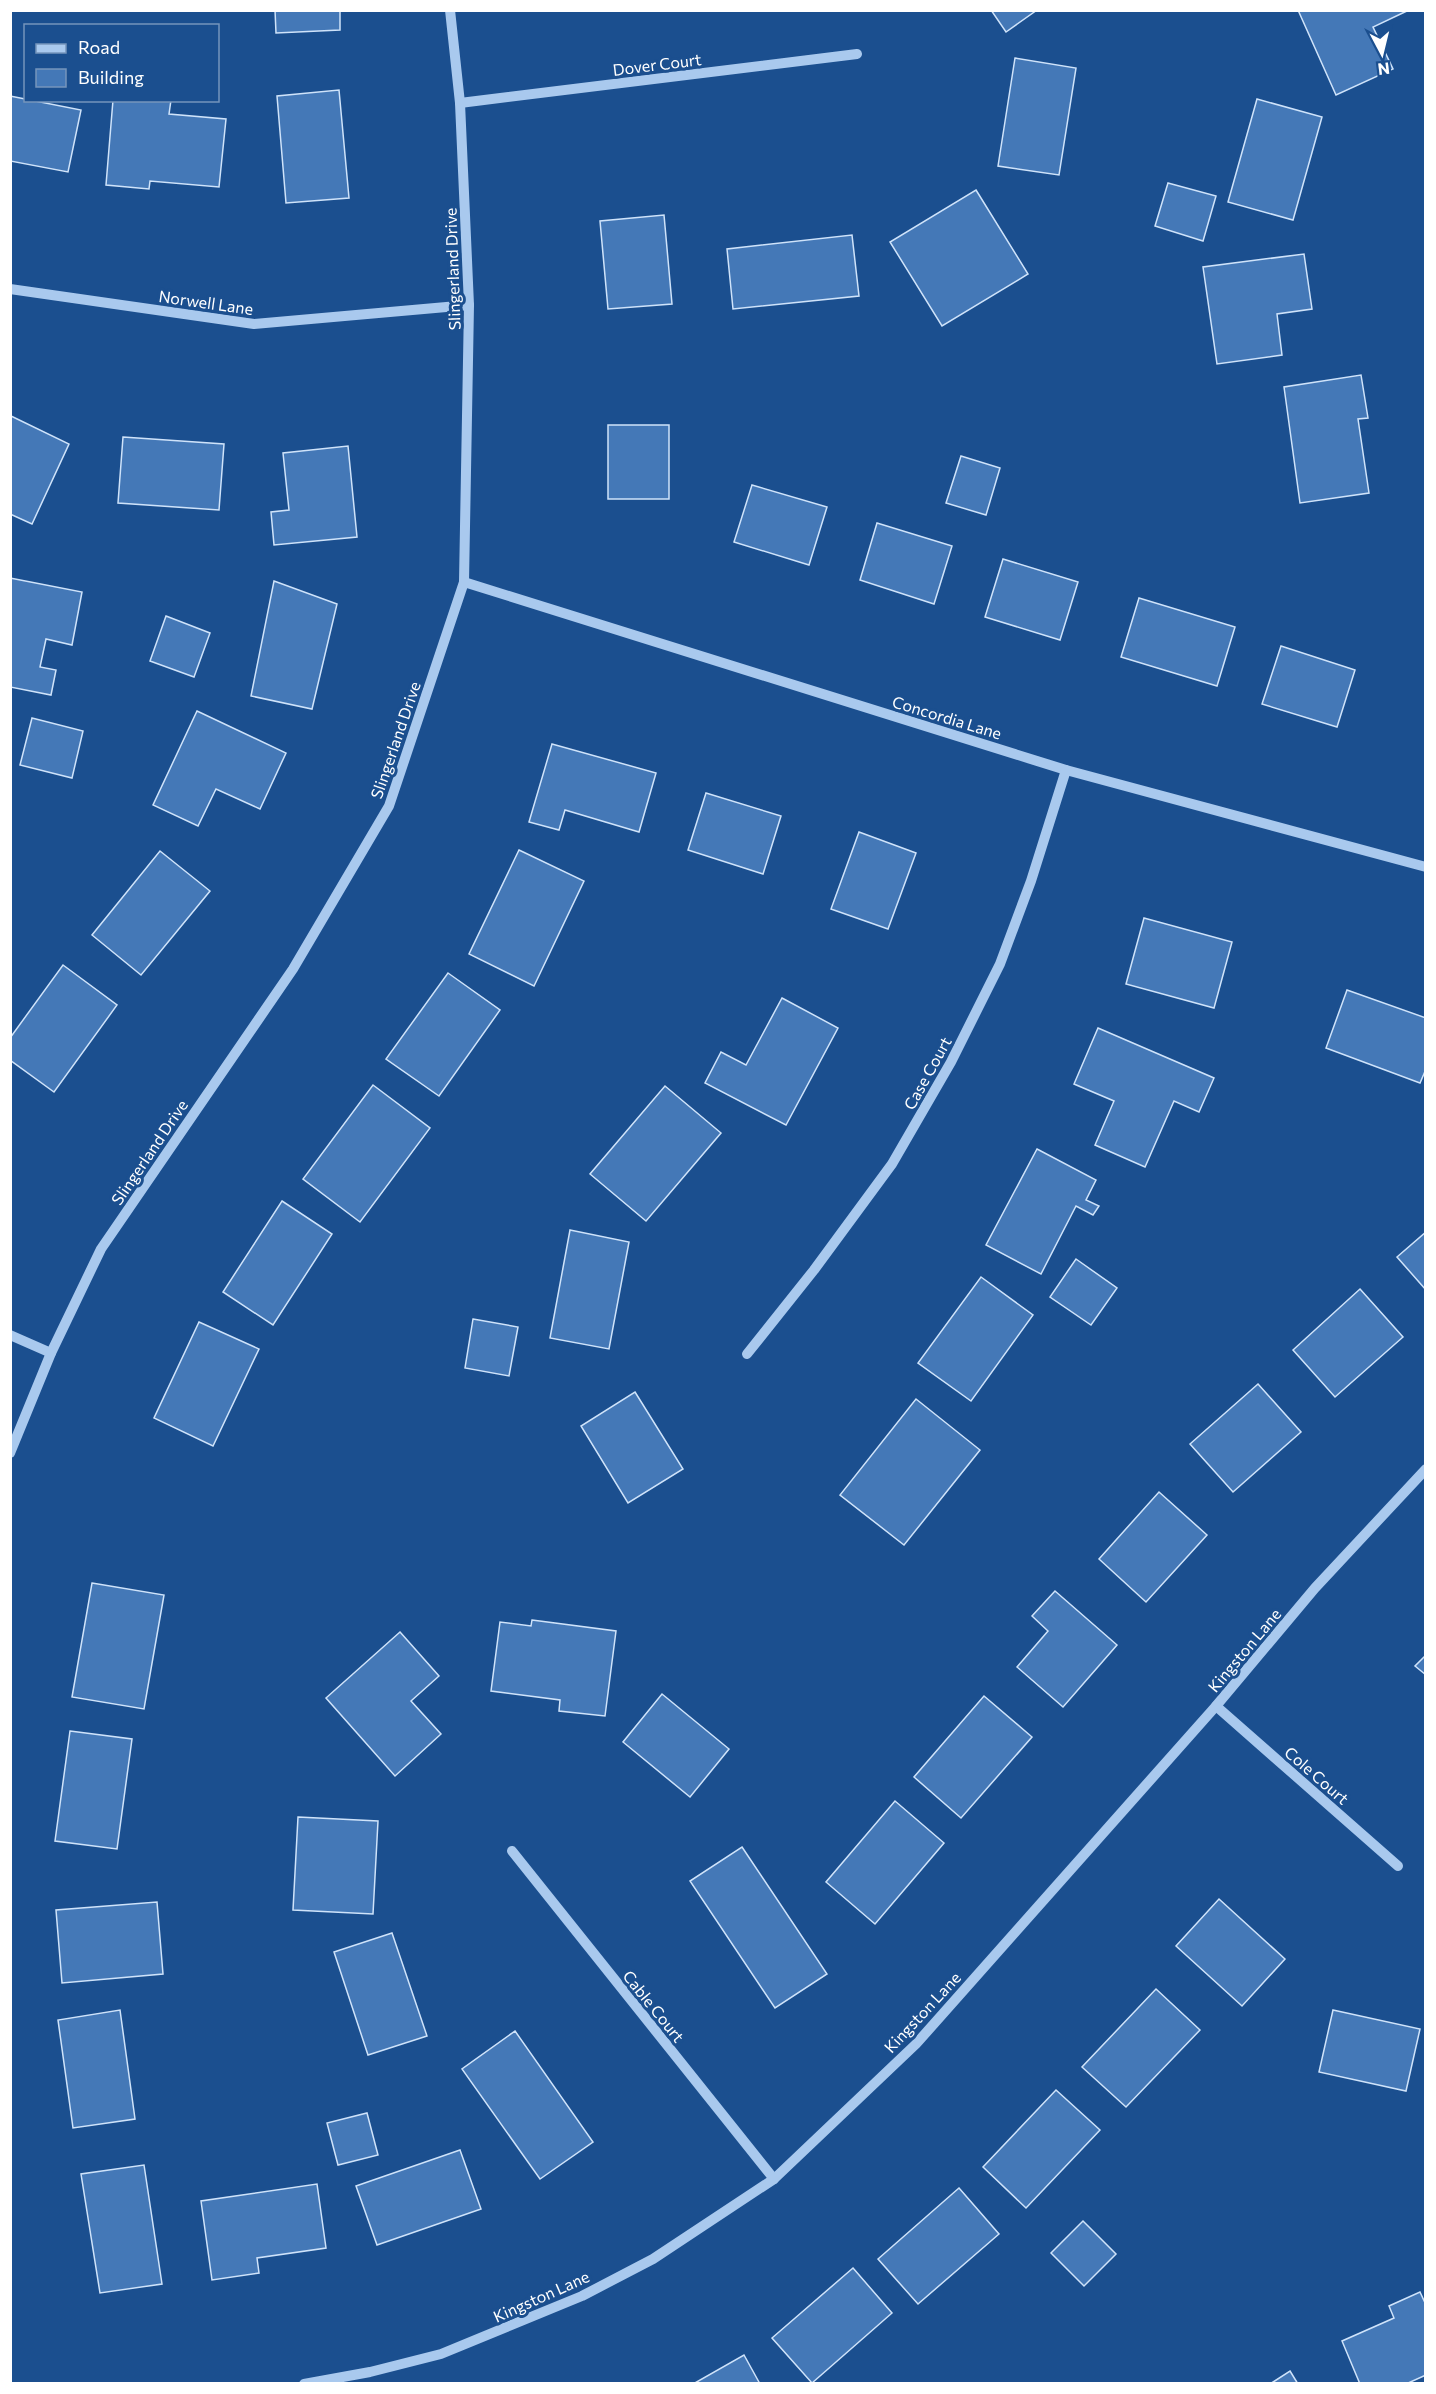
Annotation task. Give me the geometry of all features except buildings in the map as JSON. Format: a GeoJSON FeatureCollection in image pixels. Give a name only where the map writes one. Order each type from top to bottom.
{"type":"FeatureCollection","features":[{"type":"Feature","properties":{"kind":"street","name":"Slingerland Drive"},"geometry":{"type":"LineString","coordinates":[[10,1453],[51,1353],[100,1249],[293,969],[389,806],[464,582],[469,305],[460,104],[450,10]]}},
{"type":"Feature","properties":{"kind":"street","name":"Dover Court"},"geometry":{"type":"LineString","coordinates":[[460,104],[857,54]]}},
{"type":"Feature","properties":{"kind":"street","name":"Norwell Lane"},"geometry":{"type":"LineString","coordinates":[[10,288],[255,324],[469,305]]}},
{"type":"Feature","properties":{"kind":"street","name":"Concordia Lane"},"geometry":{"type":"LineString","coordinates":[[464,582],[1066,770],[1425,867]]}},
{"type":"Feature","properties":{"kind":"street","name":"Case Court"},"geometry":{"type":"LineString","coordinates":[[747,1354],[814,1270],[892,1164],[951,1062],[1004,954],[1031,881],[1066,770]]}},
{"type":"Feature","properties":{"kind":"street"},"geometry":{"type":"LineString","coordinates":[[10,1335],[51,1353]]}},
{"type":"Feature","properties":{"kind":"street","name":"Kingston Lane"},"geometry":{"type":"LineString","coordinates":[[304,2384],[370,2373],[441,2354],[582,2296],[653,2259],[774,2179],[916,2044],[1216,1707],[1315,1588],[1425,1469]]}},
{"type":"Feature","properties":{"kind":"street","name":"Cole Court"},"geometry":{"type":"LineString","coordinates":[[1216,1707],[1398,1866]]}},
{"type":"Feature","properties":{"kind":"street","name":"Cable Court"},"geometry":{"type":"LineString","coordinates":[[512,1851],[774,2179]]}}]}
